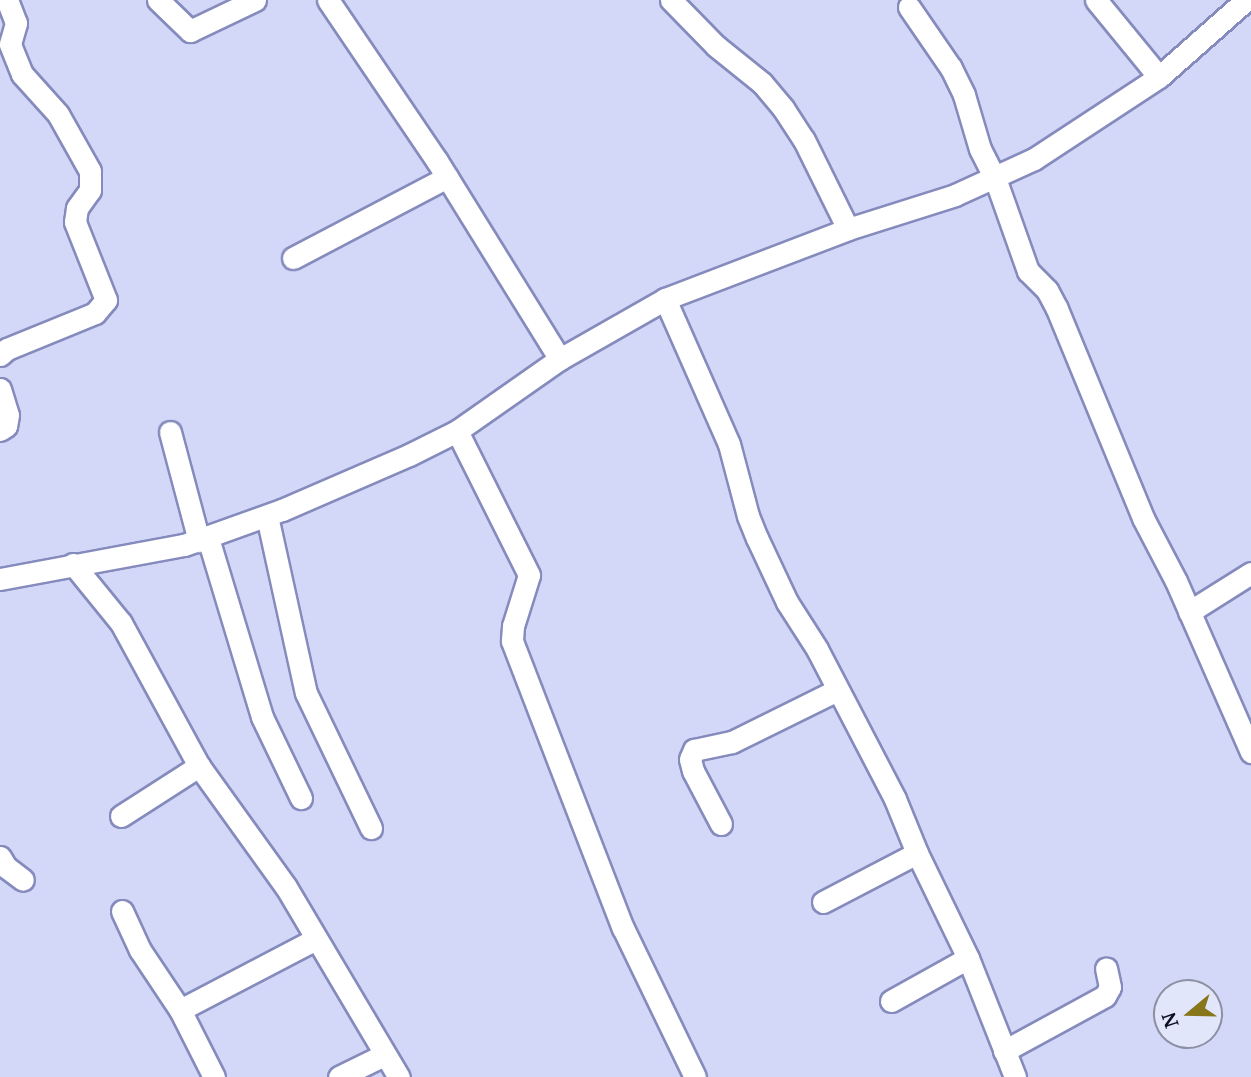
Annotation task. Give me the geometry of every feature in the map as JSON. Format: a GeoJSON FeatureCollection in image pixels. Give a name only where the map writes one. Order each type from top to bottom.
{"type":"FeatureCollection","features":[{"type":"Feature","properties":{"kind":"street"},"geometry":{"type":"LineString","coordinates":[[0,355],[7,349],[95,313],[106,300],[75,222],[77,208],[90,190],[90,171],[58,114],[22,74],[10,44],[16,23],[7,0]]}},
{"type":"Feature","properties":{"kind":"street"},"geometry":{"type":"LineString","coordinates":[[158,0],[190,31],[255,0]]}},
{"type":"Feature","properties":{"kind":"street"},"geometry":{"type":"LineString","coordinates":[[328,0],[447,177],[560,359]]}},
{"type":"Feature","properties":{"kind":"street"},"geometry":{"type":"LineString","coordinates":[[671,0],[716,46],[762,83],[783,108],[804,140],[848,229]]}},
{"type":"Feature","properties":{"kind":"street"},"geometry":{"type":"LineString","coordinates":[[1096,0],[1159,77]]}},
{"type":"Feature","properties":{"kind":"street"},"geometry":{"type":"LineString","coordinates":[[0,577],[203,539],[267,516],[409,455],[457,430],[560,359],[665,299],[848,229],[955,195],[1034,159],[1159,77],[1245,0]]}},
{"type":"Feature","properties":{"kind":"street"},"geometry":{"type":"LineString","coordinates":[[909,7],[951,68],[964,95],[980,149],[995,178],[1028,271],[1046,290],[1057,309],[1143,518],[1189,612],[1251,752]]}},
{"type":"Feature","properties":{"kind":"street"},"geometry":{"type":"LineString","coordinates":[[293,258],[447,177]]}},
{"type":"Feature","properties":{"kind":"street"},"geometry":{"type":"LineString","coordinates":[[665,299],[729,444],[748,516],[757,538],[787,602],[817,649],[895,799],[917,853],[968,958],[1014,1077]]}},
{"type":"Feature","properties":{"kind":"street"},"geometry":{"type":"LineString","coordinates":[[0,390],[8,415],[6,426],[0,430]]}},
{"type":"Feature","properties":{"kind":"street"},"geometry":{"type":"LineString","coordinates":[[457,430],[529,575],[513,626],[512,641],[623,928],[695,1077]]}},
{"type":"Feature","properties":{"kind":"street"},"geometry":{"type":"LineString","coordinates":[[170,432],[262,717],[302,798]]}},
{"type":"Feature","properties":{"kind":"street"},"geometry":{"type":"LineString","coordinates":[[267,516],[306,693],[371,828]]}},
{"type":"Feature","properties":{"kind":"street"},"geometry":{"type":"LineString","coordinates":[[74,564],[121,623],[199,766],[286,887],[399,1077]]}},
{"type":"Feature","properties":{"kind":"street"},"geometry":{"type":"LineString","coordinates":[[1189,612],[1251,573]]}},
{"type":"Feature","properties":{"kind":"street"},"geometry":{"type":"LineString","coordinates":[[721,824],[693,771],[690,760],[694,750],[732,742],[838,690]]}},
{"type":"Feature","properties":{"kind":"street"},"geometry":{"type":"LineString","coordinates":[[121,816],[199,766]]}},
{"type":"Feature","properties":{"kind":"street"},"geometry":{"type":"LineString","coordinates":[[823,902],[917,853]]}},
{"type":"Feature","properties":{"kind":"street"},"geometry":{"type":"LineString","coordinates":[[0,857],[6,867],[23,880]]}},
{"type":"Feature","properties":{"kind":"street"},"geometry":{"type":"LineString","coordinates":[[122,911],[140,950],[180,1010],[214,1077]]}},
{"type":"Feature","properties":{"kind":"street"},"geometry":{"type":"LineString","coordinates":[[180,1010],[316,939]]}},
{"type":"Feature","properties":{"kind":"street"},"geometry":{"type":"LineString","coordinates":[[891,1001],[968,958]]}},
{"type":"Feature","properties":{"kind":"street"},"geometry":{"type":"LineString","coordinates":[[1004,1051],[1105,996],[1110,988],[1105,968]]}},
{"type":"Feature","properties":{"kind":"street"},"geometry":{"type":"LineString","coordinates":[[339,1077],[384,1055]]}}]}
